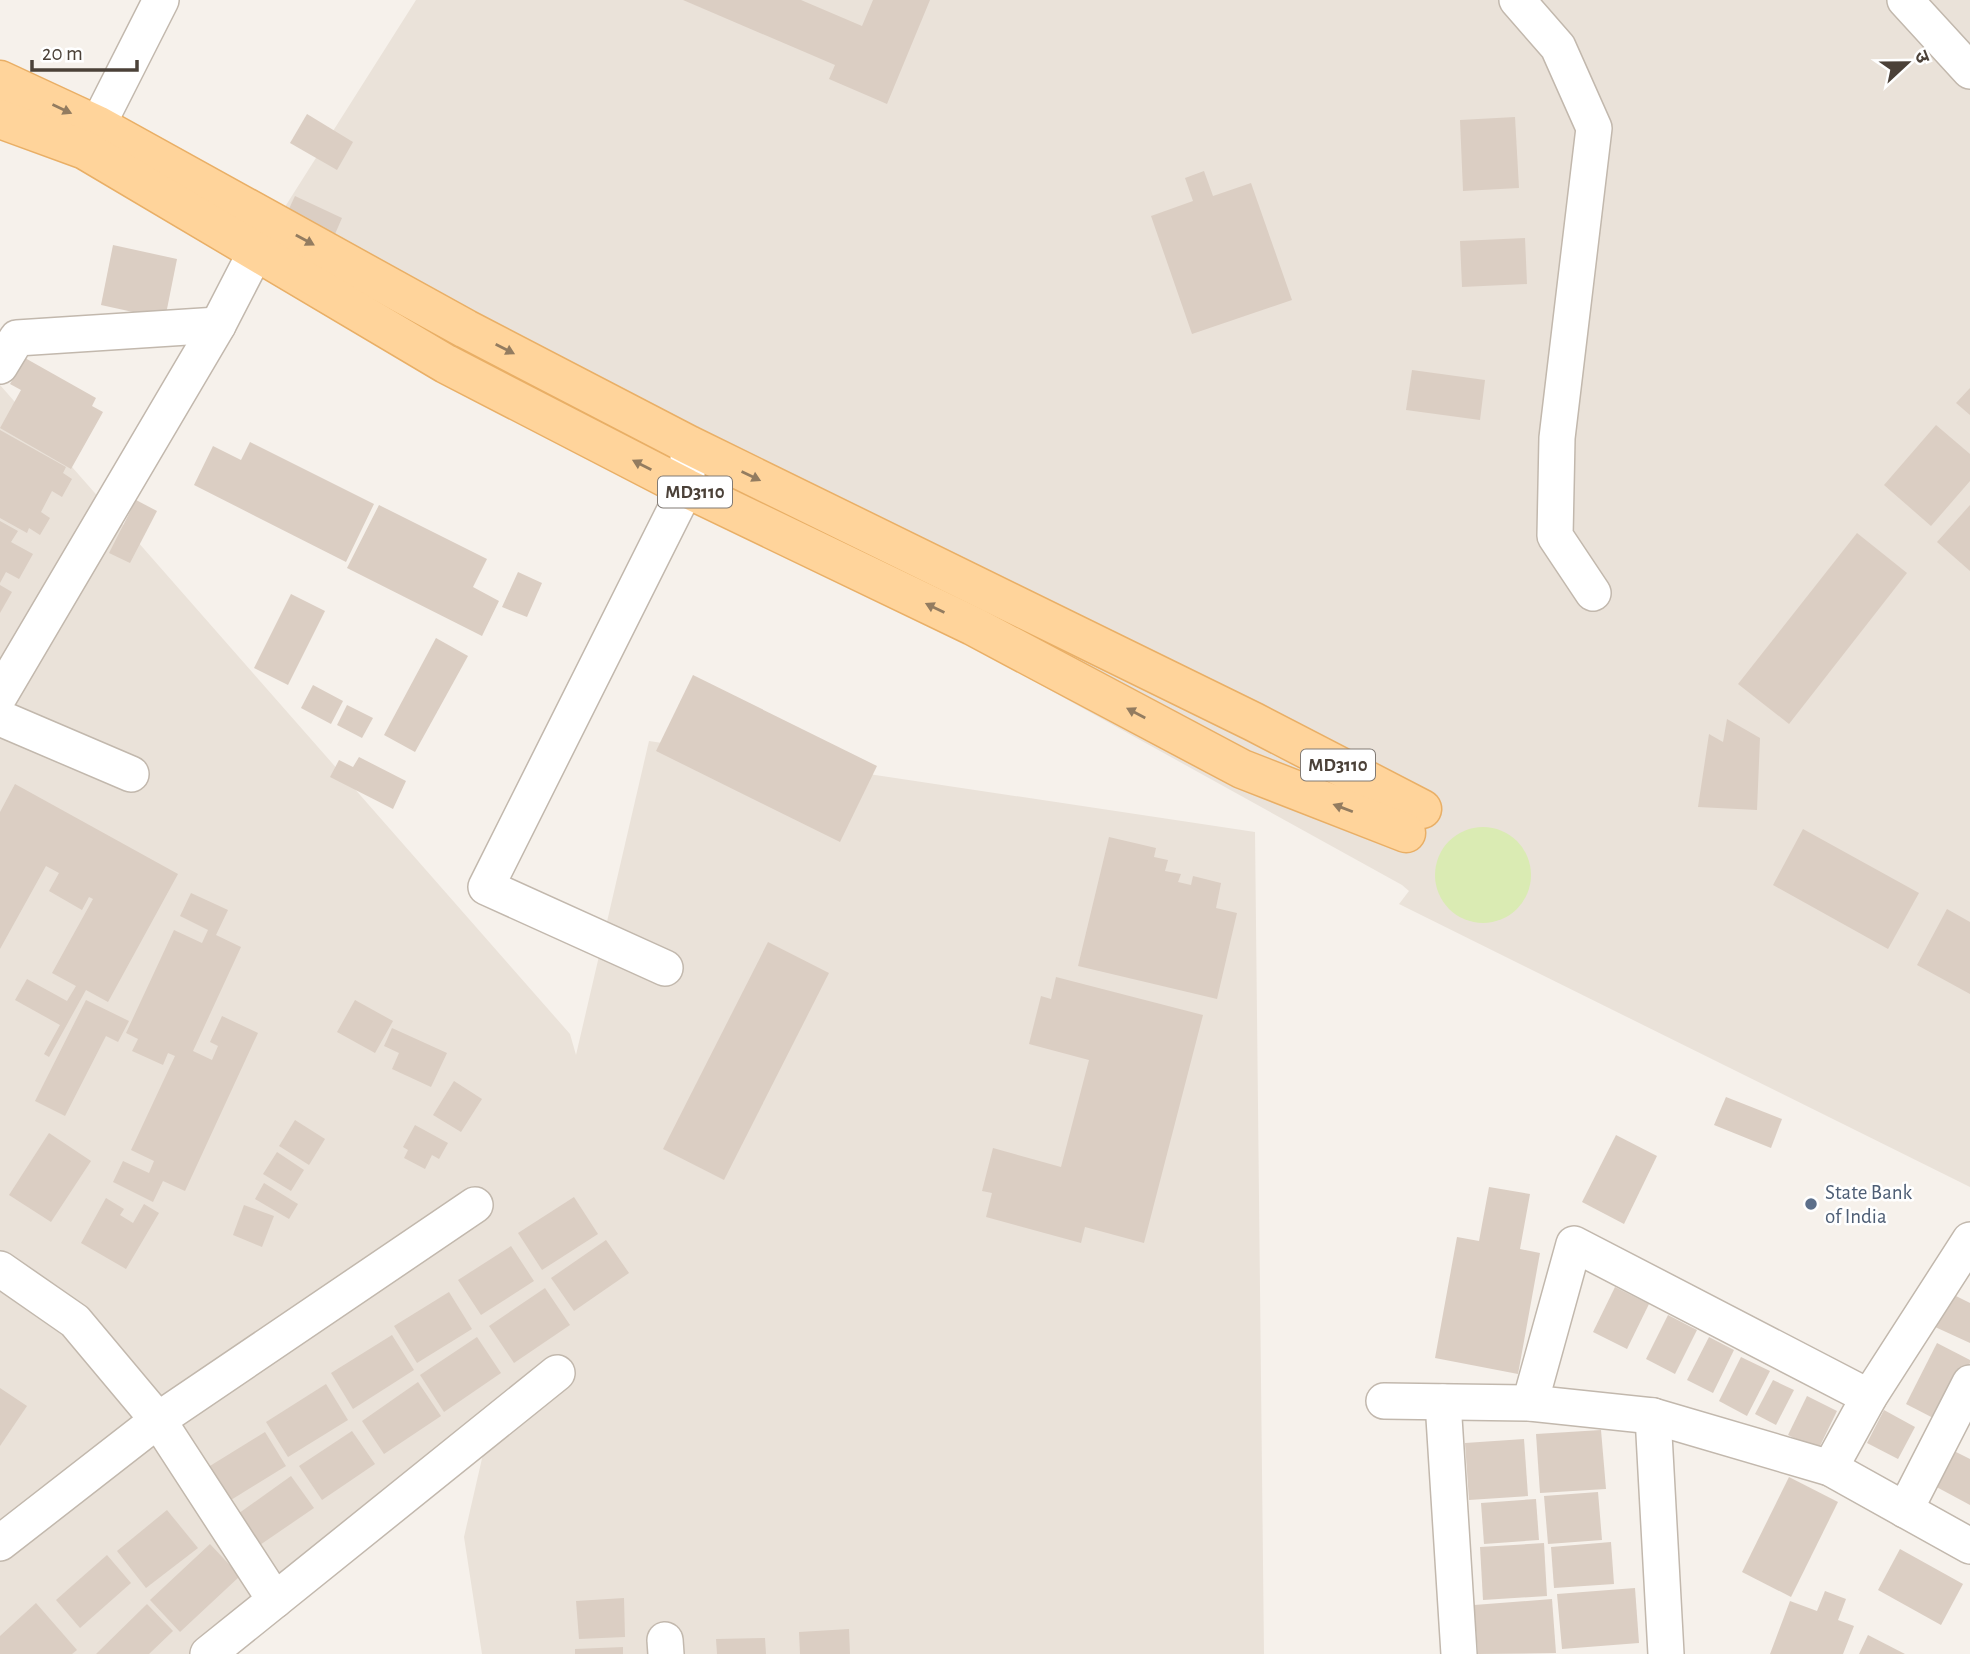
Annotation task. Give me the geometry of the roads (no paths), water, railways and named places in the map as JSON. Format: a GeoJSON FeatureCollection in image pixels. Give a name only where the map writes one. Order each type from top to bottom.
{"type":"FeatureCollection","features":[{"type":"Feature","properties":{"kind":"main road","name":"MD3110"},"geometry":{"type":"LineString","coordinates":[[0,80],[91,138],[264,236],[466,329],[689,446],[1254,722],[1414,821],[1242,769],[973,626],[686,488],[446,364],[264,236]]}},
{"type":"Feature","properties":{"kind":"main road","name":"MD3110"},"geometry":{"type":"LineString","coordinates":[[0,119],[91,138]]}},
{"type":"Feature","properties":{"kind":"street"},"geometry":{"type":"LineString","coordinates":[[91,138],[161,0]]}},
{"type":"Feature","properties":{"kind":"street"},"geometry":{"type":"LineString","coordinates":[[1517,0],[1558,47],[1594,128],[1557,438],[1555,536],[1594,593]]}},
{"type":"Feature","properties":{"kind":"street"},"geometry":{"type":"LineString","coordinates":[[1915,4],[1970,71]]}},
{"type":"Feature","properties":{"kind":"street"},"geometry":{"type":"LineString","coordinates":[[0,695],[218,325],[264,236]]}},
{"type":"Feature","properties":{"kind":"street"},"geometry":{"type":"LineString","coordinates":[[0,366],[17,338],[218,325]]}},
{"type":"Feature","properties":{"kind":"street"},"geometry":{"type":"LineString","coordinates":[[665,968],[486,887],[686,488],[689,446]]}},
{"type":"Feature","properties":{"kind":"street"},"geometry":{"type":"LineString","coordinates":[[0,718],[131,774]]}},
{"type":"Feature","properties":{"kind":"street"},"geometry":{"type":"LineString","coordinates":[[0,1543],[158,1420],[475,1205]]}},
{"type":"Feature","properties":{"kind":"street"},"geometry":{"type":"LineString","coordinates":[[1830,1468],[1869,1397],[1970,1240]]}},
{"type":"Feature","properties":{"kind":"street"},"geometry":{"type":"LineString","coordinates":[[1530,1403],[1574,1244],[1869,1397]]}},
{"type":"Feature","properties":{"kind":"street"},"geometry":{"type":"LineString","coordinates":[[0,1269],[75,1321],[158,1420],[275,1600]]}},
{"type":"Feature","properties":{"kind":"street"},"geometry":{"type":"LineString","coordinates":[[208,1654],[557,1373]]}},
{"type":"Feature","properties":{"kind":"street"},"geometry":{"type":"LineString","coordinates":[[1905,1510],[1970,1383]]}},
{"type":"Feature","properties":{"kind":"street"},"geometry":{"type":"LineString","coordinates":[[1384,1401],[1530,1403],[1653,1416],[1830,1468],[1970,1546]]}},
{"type":"Feature","properties":{"kind":"street"},"geometry":{"type":"LineString","coordinates":[[1443,1402],[1459,1654]]}},
{"type":"Feature","properties":{"kind":"street"},"geometry":{"type":"LineString","coordinates":[[1653,1416],[1665,1654]]}},
{"type":"Feature","properties":{"kind":"place","name":"State Bank of India"},"geometry":{"type":"Point","coordinates":[1811,1204]}}]}
